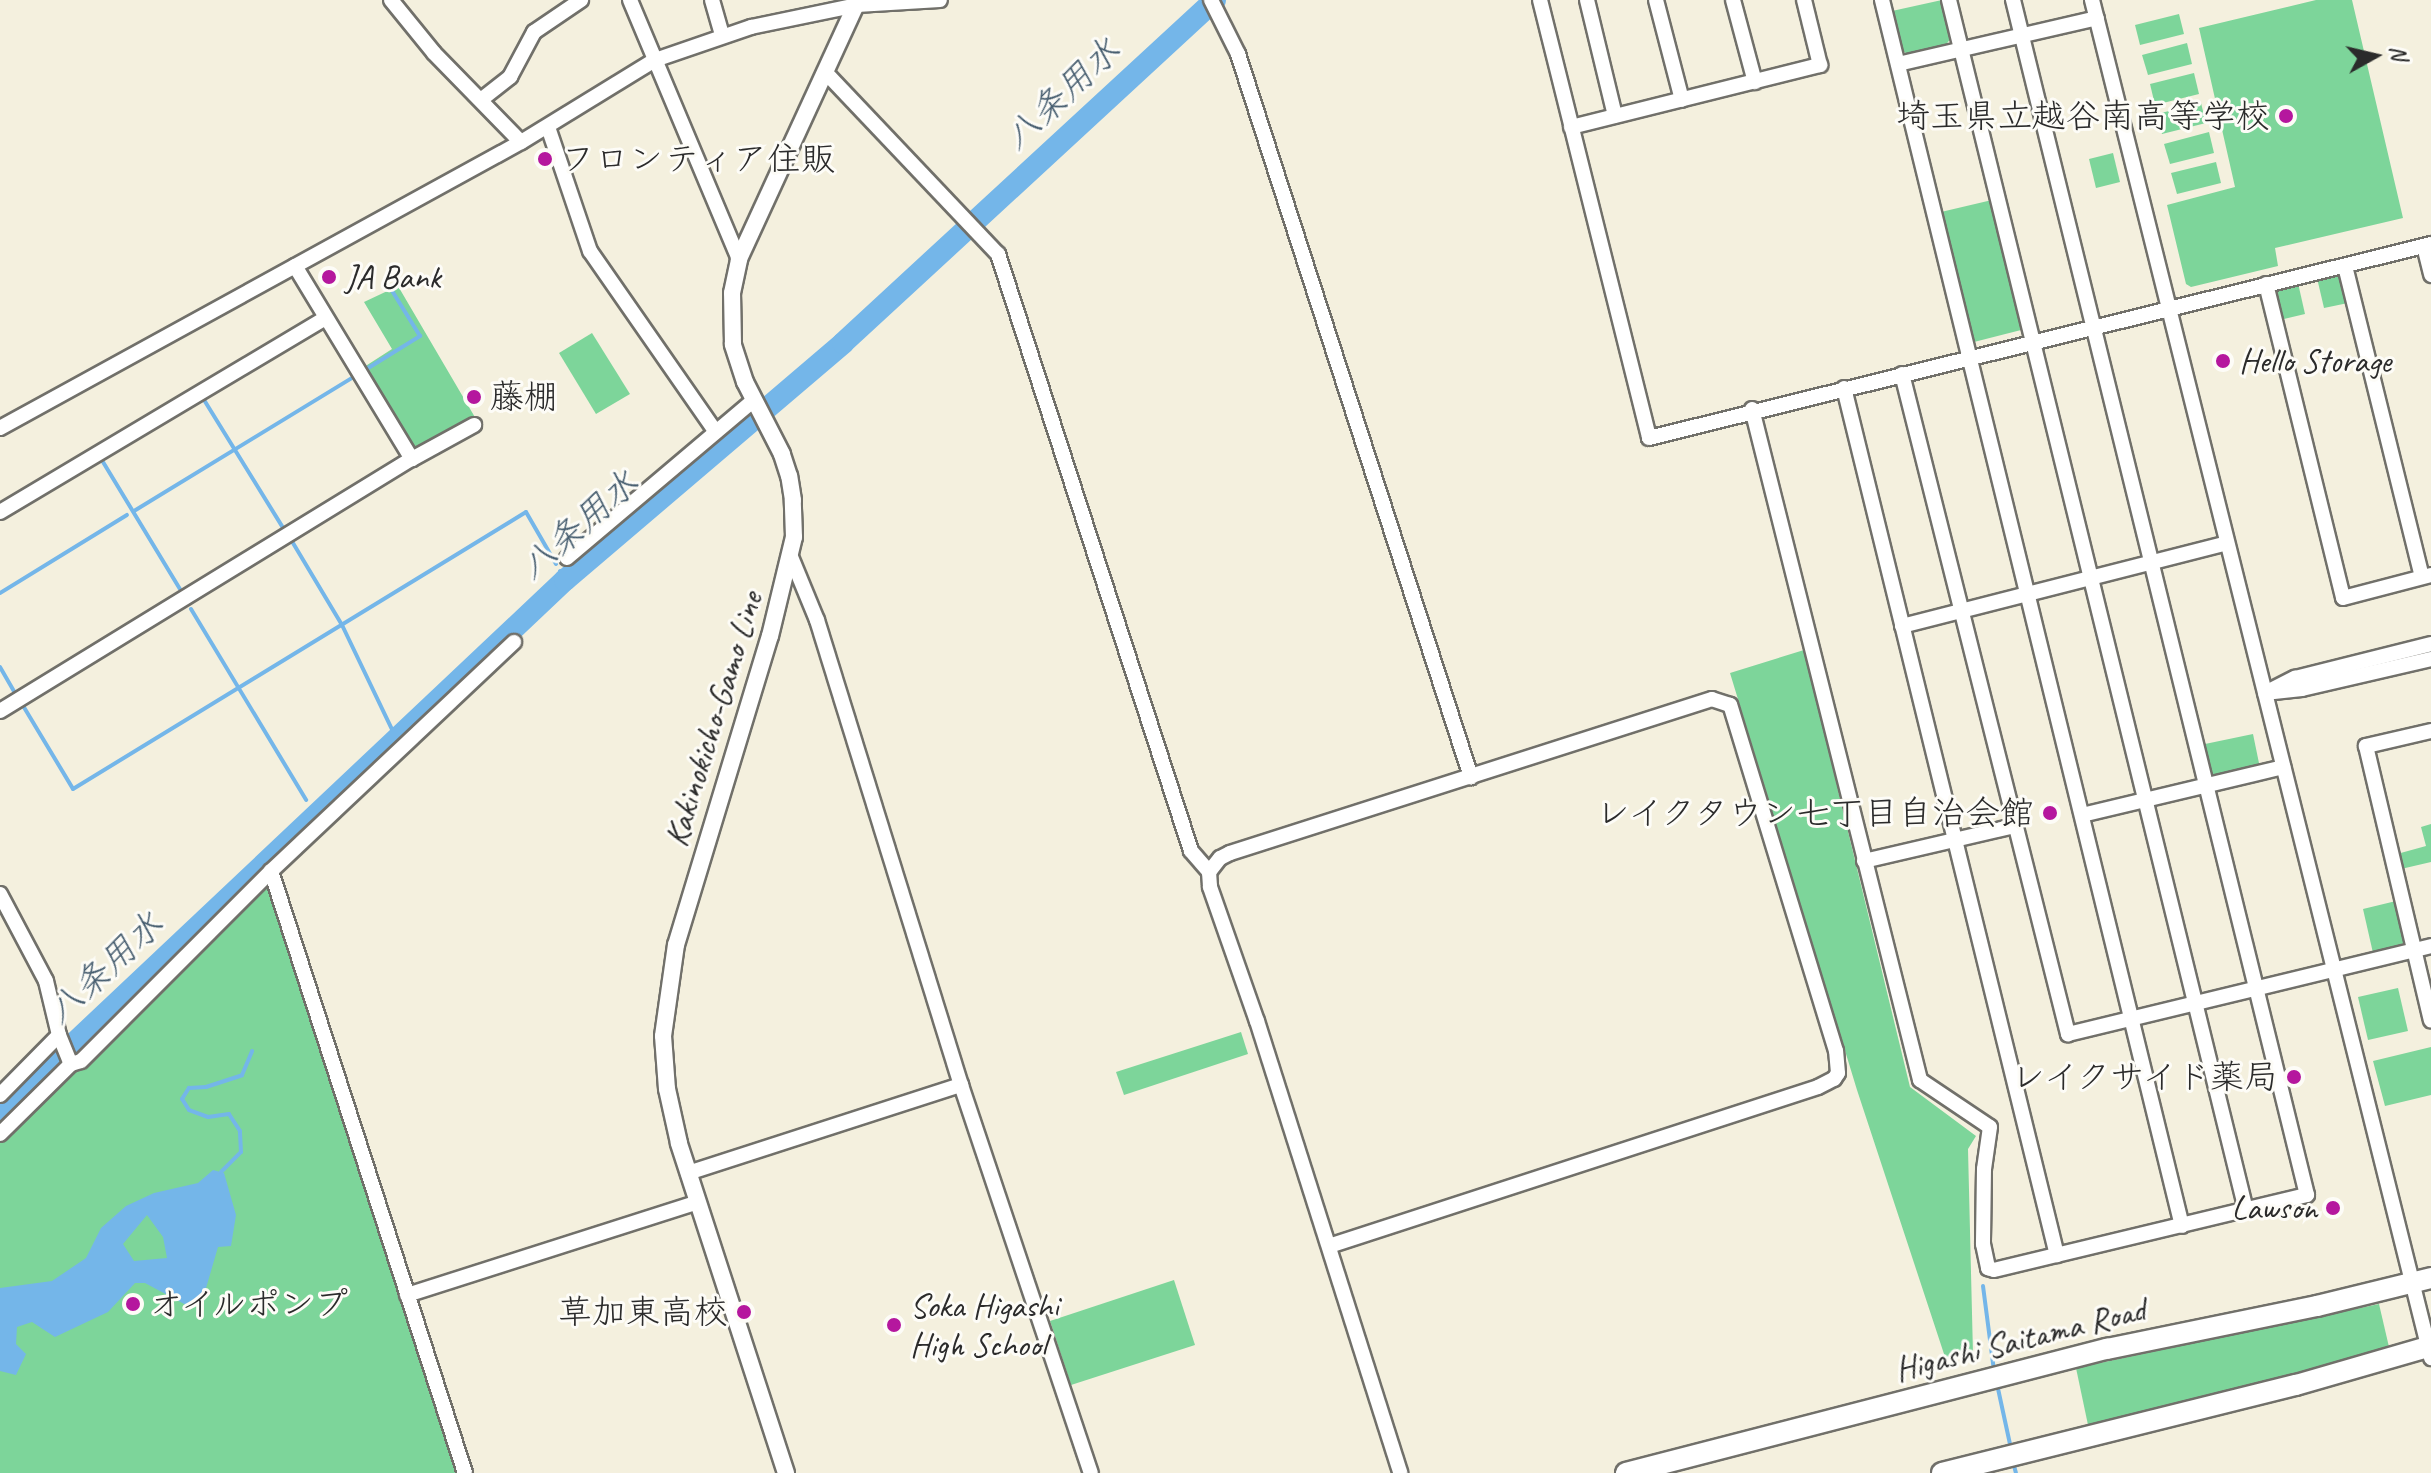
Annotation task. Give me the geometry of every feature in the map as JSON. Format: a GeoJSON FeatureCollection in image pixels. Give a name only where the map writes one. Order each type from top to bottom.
{"type":"FeatureCollection","features":[{"type":"Feature","properties":{"kind":"highway","name":"Higashi Saitama Road"},"geometry":{"type":"LineString","coordinates":[[1626,1473],[1997,1377],[2431,1278]]}},
{"type":"Feature","properties":{"kind":"highway"},"geometry":{"type":"LineString","coordinates":[[1942,1473],[2430,1350]]}},
{"type":"Feature","properties":{"kind":"main road","name":"Kakinokicho-Gamo Line"},"geometry":{"type":"LineString","coordinates":[[786,1473],[688,1173],[672,1118],[663,1059],[668,984],[791,557],[793,500],[782,454],[755,404],[733,344],[732,293],[739,259],[858,3]]}},
{"type":"Feature","properties":{"kind":"street"},"geometry":{"type":"LineString","coordinates":[[391,0],[434,53],[521,142]]}},
{"type":"Feature","properties":{"kind":"street"},"geometry":{"type":"LineString","coordinates":[[482,99],[510,77],[534,32],[581,0]]}},
{"type":"Feature","properties":{"kind":"street"},"geometry":{"type":"LineString","coordinates":[[630,0],[739,259]]}},
{"type":"Feature","properties":{"kind":"street"},"geometry":{"type":"LineString","coordinates":[[712,0],[722,34]]}},
{"type":"Feature","properties":{"kind":"street"},"geometry":{"type":"LineString","coordinates":[[0,428],[548,127],[603,89],[655,60],[722,34],[858,3],[940,0]]}},
{"type":"Feature","properties":{"kind":"street"},"geometry":{"type":"LineString","coordinates":[[1540,0],[1649,438],[1752,409],[2428,245],[2431,275]]}},
{"type":"Feature","properties":{"kind":"street"},"geometry":{"type":"LineString","coordinates":[[1587,0],[1615,116]]}},
{"type":"Feature","properties":{"kind":"street"},"geometry":{"type":"LineString","coordinates":[[1733,0],[1755,82]]}},
{"type":"Feature","properties":{"kind":"street"},"geometry":{"type":"LineString","coordinates":[[1571,127],[1820,65],[1804,0]]}},
{"type":"Feature","properties":{"kind":"street"},"geometry":{"type":"LineString","coordinates":[[1882,0],[2182,1226]]}},
{"type":"Feature","properties":{"kind":"street"},"geometry":{"type":"LineString","coordinates":[[1949,0],[2246,1210]]}},
{"type":"Feature","properties":{"kind":"street"},"geometry":{"type":"LineString","coordinates":[[1752,409],[1920,1080],[1990,1127],[1984,1169],[1984,1260],[1994,1270],[2307,1195],[2013,0]]}},
{"type":"Feature","properties":{"kind":"street"},"geometry":{"type":"LineString","coordinates":[[2092,0],[2410,1283],[2430,1350]]}},
{"type":"Feature","properties":{"kind":"street"},"geometry":{"type":"LineString","coordinates":[[1659,1],[1682,100]]}},
{"type":"Feature","properties":{"kind":"street"},"geometry":{"type":"LineString","coordinates":[[1213,3],[1238,54],[1471,777]]}},
{"type":"Feature","properties":{"kind":"street"},"geometry":{"type":"LineString","coordinates":[[1898,64],[2097,18]]}},
{"type":"Feature","properties":{"kind":"street"},"geometry":{"type":"LineString","coordinates":[[827,74],[998,254],[1191,851],[1209,872],[1210,887],[1236,957],[1400,1473]]}},
{"type":"Feature","properties":{"kind":"street"},"geometry":{"type":"LineString","coordinates":[[548,127],[590,251],[715,431]]}},
{"type":"Feature","properties":{"kind":"street"},"geometry":{"type":"LineString","coordinates":[[295,266],[412,459]]}},
{"type":"Feature","properties":{"kind":"street"},"geometry":{"type":"LineString","coordinates":[[2266,284],[2343,598],[2427,576],[2345,266]]}},
{"type":"Feature","properties":{"kind":"street"},"geometry":{"type":"LineString","coordinates":[[0,512],[326,318]]}},
{"type":"Feature","properties":{"kind":"street"},"geometry":{"type":"LineString","coordinates":[[1902,374],[2068,1034],[2431,946]]}},
{"type":"Feature","properties":{"kind":"street"},"geometry":{"type":"LineString","coordinates":[[1844,388],[1953,842],[2057,1255]]}},
{"type":"Feature","properties":{"kind":"street"},"geometry":{"type":"LineString","coordinates":[[567,558],[715,431],[755,404]]}},
{"type":"Feature","properties":{"kind":"street"},"geometry":{"type":"LineString","coordinates":[[6,707],[412,459],[474,425]]}},
{"type":"Feature","properties":{"kind":"street"},"geometry":{"type":"LineString","coordinates":[[1902,626],[2227,543]]}},
{"type":"Feature","properties":{"kind":"street"},"geometry":{"type":"LineString","coordinates":[[791,557],[817,620],[961,1085],[1091,1473]]}},
{"type":"Feature","properties":{"kind":"street"},"geometry":{"type":"LineString","coordinates":[[0,894],[4,913],[46,981],[66,1051],[81,1061],[271,871],[514,642]]}},
{"type":"Feature","properties":{"kind":"street"},"geometry":{"type":"LineString","coordinates":[[2265,693],[2295,678],[2431,644]]}},
{"type":"Feature","properties":{"kind":"street"},"geometry":{"type":"LineString","coordinates":[[2265,693],[2302,689],[2431,659]]}},
{"type":"Feature","properties":{"kind":"street"},"geometry":{"type":"LineString","coordinates":[[1209,872],[1220,858],[1230,853],[1712,699],[1730,705],[1836,1051],[1838,1073],[1818,1087],[1329,1246]]}},
{"type":"Feature","properties":{"kind":"street"},"geometry":{"type":"LineString","coordinates":[[2431,731],[2366,746],[2431,1020]]}},
{"type":"Feature","properties":{"kind":"street"},"geometry":{"type":"LineString","coordinates":[[2082,815],[2283,767]]}},
{"type":"Feature","properties":{"kind":"street"},"geometry":{"type":"LineString","coordinates":[[1864,861],[2015,826]]}},
{"type":"Feature","properties":{"kind":"street"},"geometry":{"type":"LineString","coordinates":[[271,871],[465,1473]]}},
{"type":"Feature","properties":{"kind":"street"},"geometry":{"type":"LineString","coordinates":[[4,1087],[66,1051]]}},
{"type":"Feature","properties":{"kind":"street"},"geometry":{"type":"LineString","coordinates":[[0,1134],[66,1051]]}},
{"type":"Feature","properties":{"kind":"street"},"geometry":{"type":"LineString","coordinates":[[688,1173],[961,1085]]}},
{"type":"Feature","properties":{"kind":"street"},"geometry":{"type":"LineString","coordinates":[[407,1295],[698,1202]]}},
{"type":"Feature","properties":{"kind":"green space"},"geometry":{"type":"Polygon","coordinates":[[[1942,0],[1951,38],[1945,46],[1910,56],[1903,51],[1892,11],[1942,0]]]}},
{"type":"Feature","properties":{"kind":"green space"},"geometry":{"type":"Polygon","coordinates":[[[2316,0],[2352,0],[2403,218],[2275,248],[2278,266],[2191,287],[2186,284],[2167,205],[2235,187],[2199,28],[2316,0]]]}},
{"type":"Feature","properties":{"kind":"green space"},"geometry":{"type":"Polygon","coordinates":[[[2179,14],[2184,34],[2140,45],[2135,25],[2179,14]]]}},
{"type":"Feature","properties":{"kind":"green space"},"geometry":{"type":"Polygon","coordinates":[[[2187,43],[2192,64],[2148,75],[2142,55],[2187,43]]]}},
{"type":"Feature","properties":{"kind":"green space"},"geometry":{"type":"Polygon","coordinates":[[[2194,73],[2199,94],[2155,105],[2150,84],[2194,73]]]}},
{"type":"Feature","properties":{"kind":"green space"},"geometry":{"type":"Polygon","coordinates":[[[2201,103],[2206,123],[2162,134],[2157,114],[2201,103]]]}},
{"type":"Feature","properties":{"kind":"green space"},"geometry":{"type":"Polygon","coordinates":[[[2209,132],[2214,153],[2170,164],[2164,144],[2209,132]]]}},
{"type":"Feature","properties":{"kind":"green space"},"geometry":{"type":"Polygon","coordinates":[[[2113,153],[2120,182],[2096,188],[2089,159],[2113,153]]]}},
{"type":"Feature","properties":{"kind":"green space"},"geometry":{"type":"Polygon","coordinates":[[[2216,162],[2221,183],[2177,194],[2171,173],[2216,162]]]}},
{"type":"Feature","properties":{"kind":"green space"},"geometry":{"type":"Polygon","coordinates":[[[1992,200],[2025,329],[1974,342],[1941,212],[1992,200]]]}},
{"type":"Feature","properties":{"kind":"green space"},"geometry":{"type":"Polygon","coordinates":[[[2333,274],[2343,278],[2348,303],[2324,308],[2317,278],[2333,274]]]}},
{"type":"Feature","properties":{"kind":"green space"},"geometry":{"type":"Polygon","coordinates":[[[2298,283],[2305,314],[2280,320],[2274,296],[2278,288],[2298,283]]]}},
{"type":"Feature","properties":{"kind":"green space"},"geometry":{"type":"Polygon","coordinates":[[[398,286],[476,419],[416,451],[364,367],[392,349],[364,302],[398,286]]]}},
{"type":"Feature","properties":{"kind":"green space"},"geometry":{"type":"Polygon","coordinates":[[[592,333],[630,394],[596,414],[559,353],[592,333]]]}},
{"type":"Feature","properties":{"kind":"green space"},"geometry":{"type":"Polygon","coordinates":[[[1804,650],[1910,1087],[1976,1136],[1968,1149],[1973,1354],[1946,1360],[1857,1090],[1730,673],[1804,650]]]}},
{"type":"Feature","properties":{"kind":"green space"},"geometry":{"type":"Polygon","coordinates":[[[2253,734],[2260,768],[2212,777],[2205,744],[2253,734]]]}},
{"type":"Feature","properties":{"kind":"green space"},"geometry":{"type":"Polygon","coordinates":[[[2431,824],[2431,862],[2401,869],[2397,854],[2426,846],[2421,827],[2431,824]]]}},
{"type":"Feature","properties":{"kind":"green space"},"geometry":{"type":"Polygon","coordinates":[[[269,883],[459,1473],[0,1473],[0,1143],[269,883]]]}},
{"type":"Feature","properties":{"kind":"green space"},"geometry":{"type":"Polygon","coordinates":[[[2396,901],[2406,939],[2401,946],[2373,953],[2363,909],[2396,901]]]}},
{"type":"Feature","properties":{"kind":"green space"},"geometry":{"type":"Polygon","coordinates":[[[2398,988],[2408,1031],[2368,1040],[2358,997],[2398,988]]]}},
{"type":"Feature","properties":{"kind":"green space"},"geometry":{"type":"Polygon","coordinates":[[[1241,1032],[1248,1054],[1124,1095],[1116,1072],[1241,1032]]]}},
{"type":"Feature","properties":{"kind":"green space"},"geometry":{"type":"Polygon","coordinates":[[[2431,1047],[2431,1095],[2385,1106],[2373,1061],[2431,1047]]]}},
{"type":"Feature","properties":{"kind":"green space"},"geometry":{"type":"Polygon","coordinates":[[[1174,1280],[1195,1345],[1071,1385],[1050,1321],[1174,1280]]]}},
{"type":"Feature","properties":{"kind":"green space"},"geometry":{"type":"Polygon","coordinates":[[[2379,1304],[2389,1347],[2353,1361],[2088,1425],[2076,1368],[2379,1304]]]}},
{"type":"Feature","properties":{"kind":"water"},"geometry":{"type":"Polygon","coordinates":[[[213,1170],[224,1173],[236,1215],[231,1246],[218,1247],[204,1295],[186,1305],[145,1283],[135,1283],[108,1312],[55,1337],[32,1322],[17,1327],[16,1344],[26,1354],[16,1375],[0,1371],[0,1288],[52,1281],[86,1258],[101,1228],[126,1206],[154,1193],[198,1183],[213,1170]],[[147,1215],[123,1244],[134,1261],[167,1258],[163,1237],[147,1215]]]}},
{"type":"Feature","properties":{"kind":"waterway","name":"八条用水"},"geometry":{"type":"LineString","coordinates":[[0,1113],[565,580],[843,343],[1215,0]]}},
{"type":"Feature","properties":{"kind":"waterway"},"geometry":{"type":"LineString","coordinates":[[365,370],[420,336],[391,289]]}},
{"type":"Feature","properties":{"kind":"waterway"},"geometry":{"type":"LineString","coordinates":[[134,511],[352,378]]}},
{"type":"Feature","properties":{"kind":"waterway"},"geometry":{"type":"LineString","coordinates":[[201,395],[285,531]]}},
{"type":"Feature","properties":{"kind":"waterway"},"geometry":{"type":"LineString","coordinates":[[100,457],[180,589]]}},
{"type":"Feature","properties":{"kind":"waterway"},"geometry":{"type":"LineString","coordinates":[[22,704],[73,789],[526,512],[556,564]]}},
{"type":"Feature","properties":{"kind":"waterway"},"geometry":{"type":"LineString","coordinates":[[0,593],[127,515]]}},
{"type":"Feature","properties":{"kind":"waterway"},"geometry":{"type":"LineString","coordinates":[[290,538],[342,625],[397,740]]}},
{"type":"Feature","properties":{"kind":"waterway"},"geometry":{"type":"LineString","coordinates":[[560,571],[565,580]]}},
{"type":"Feature","properties":{"kind":"waterway"},"geometry":{"type":"LineString","coordinates":[[191,609],[306,800]]}},
{"type":"Feature","properties":{"kind":"waterway"},"geometry":{"type":"LineString","coordinates":[[0,667],[17,696]]}},
{"type":"Feature","properties":{"kind":"waterway","name":"八条用水"},"geometry":{"type":"LineString","coordinates":[[313,811],[316,816]]}},
{"type":"Feature","properties":{"kind":"waterway"},"geometry":{"type":"LineString","coordinates":[[221,1172],[241,1152],[240,1131],[229,1114],[208,1117],[189,1110],[182,1099],[189,1088],[206,1087],[242,1075],[252,1051]]}},
{"type":"Feature","properties":{"kind":"waterway"},"geometry":{"type":"LineString","coordinates":[[1983,1286],[1994,1371]]}},
{"type":"Feature","properties":{"kind":"waterway"},"geometry":{"type":"LineString","coordinates":[[1997,1384],[2011,1449]]}},
{"type":"Feature","properties":{"kind":"waterway"},"geometry":{"type":"LineString","coordinates":[[2013,1462],[2016,1473]]}},
{"type":"Feature","properties":{"kind":"place","name":"埼玉県立越谷南高等学校"},"geometry":{"type":"Point","coordinates":[2286,116]}},
{"type":"Feature","properties":{"kind":"place","name":"フロンティア住販"},"geometry":{"type":"Point","coordinates":[545,159]}},
{"type":"Feature","properties":{"kind":"place","name":"JA Bank"},"geometry":{"type":"Point","coordinates":[329,277]}},
{"type":"Feature","properties":{"kind":"place","name":"Hello Storage"},"geometry":{"type":"Point","coordinates":[2223,361]}},
{"type":"Feature","properties":{"kind":"place","name":"藤棚"},"geometry":{"type":"Point","coordinates":[474,397]}},
{"type":"Feature","properties":{"kind":"place","name":"レイクタウン七丁目自治会館"},"geometry":{"type":"Point","coordinates":[2050,813]}},
{"type":"Feature","properties":{"kind":"place","name":"レイクサイド薬局"},"geometry":{"type":"Point","coordinates":[2294,1077]}},
{"type":"Feature","properties":{"kind":"place","name":"Lawson"},"geometry":{"type":"Point","coordinates":[2333,1208]}},
{"type":"Feature","properties":{"kind":"place","name":"オイルポンプ"},"geometry":{"type":"Point","coordinates":[133,1304]}},
{"type":"Feature","properties":{"kind":"place","name":"草加東高校"},"geometry":{"type":"Point","coordinates":[744,1312]}},
{"type":"Feature","properties":{"kind":"place","name":"Soka Higashi High School"},"geometry":{"type":"Point","coordinates":[894,1325]}}]}
